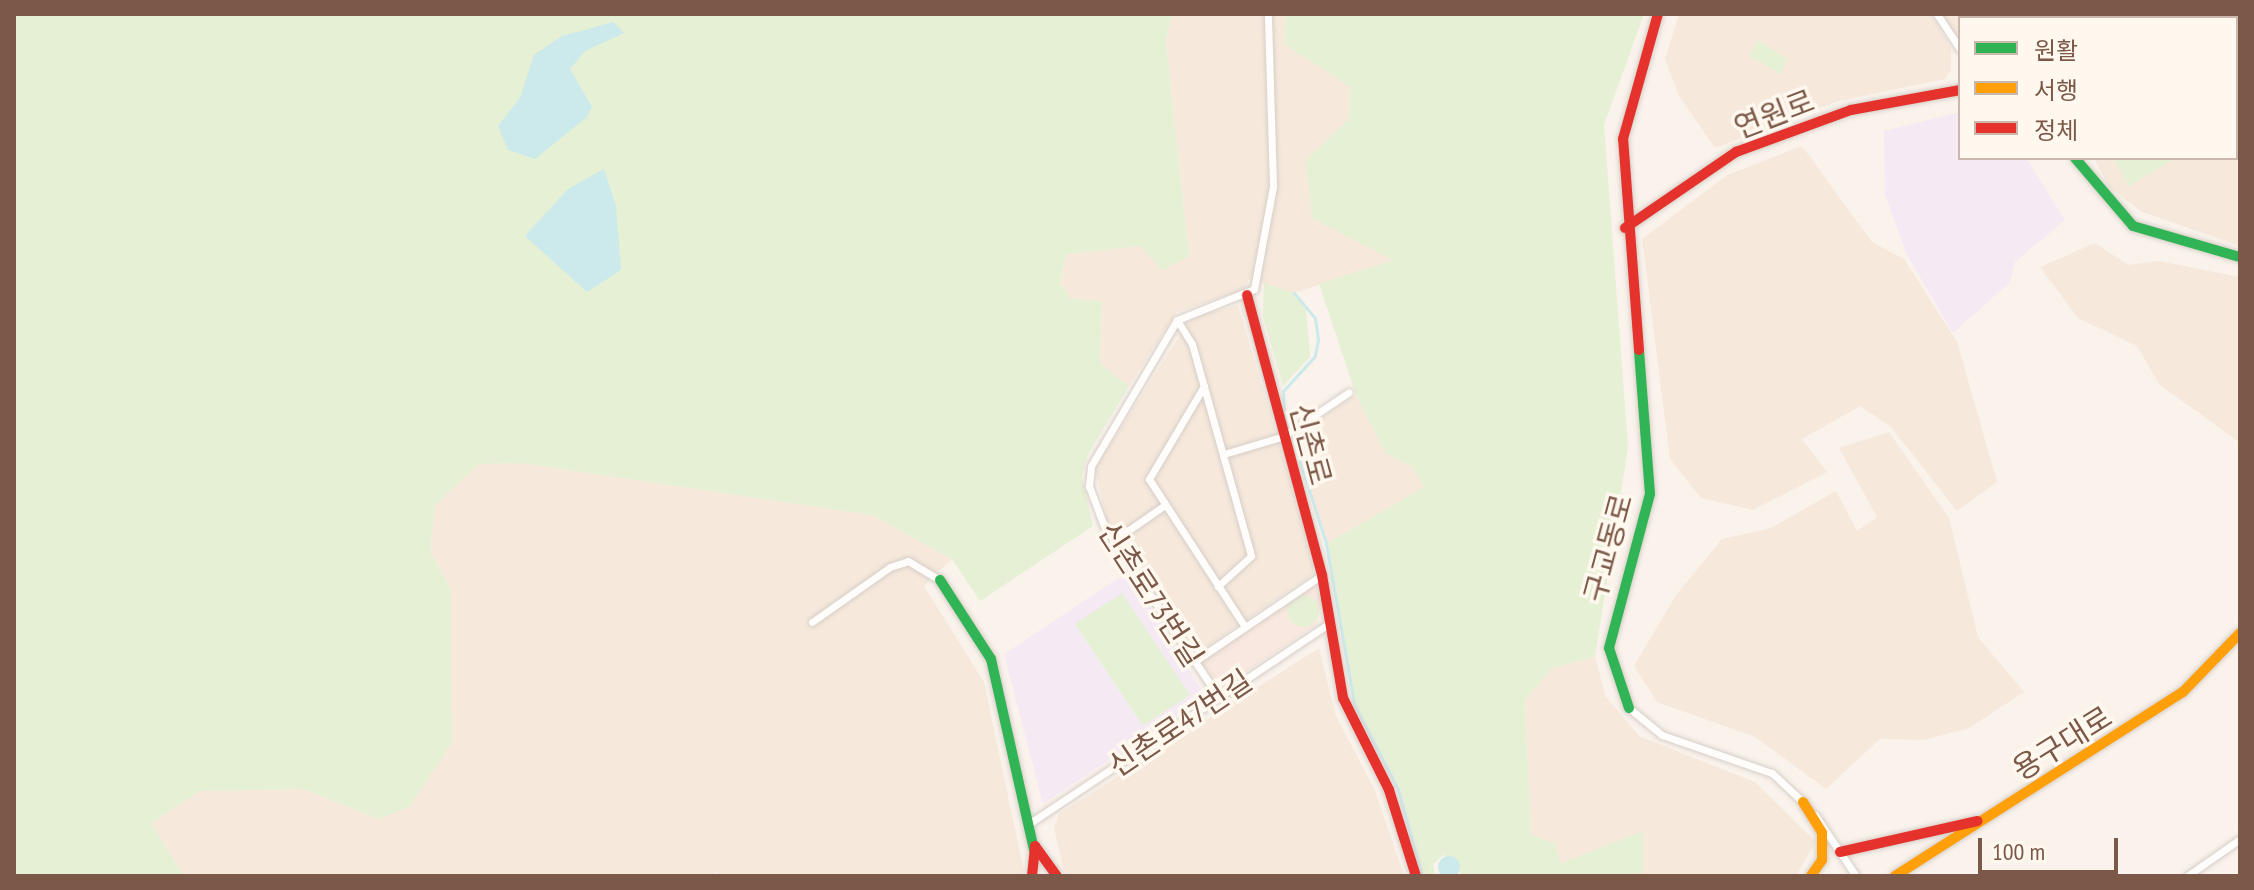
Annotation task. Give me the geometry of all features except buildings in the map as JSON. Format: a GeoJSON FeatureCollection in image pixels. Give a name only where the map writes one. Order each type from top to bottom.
{"type":"FeatureCollection","features":[{"type":"Feature","properties":{"kind":"street","name":"신촌로"},"geometry":{"type":"LineString","coordinates":[[1268,14],[1273,186],[1247,295],[1322,575],[1343,698],[1389,790],[1416,876]]}},
{"type":"Feature","properties":{"kind":"street","name":"구교동로"},"geometry":{"type":"LineString","coordinates":[[1658,14],[1623,139],[1625,228],[1650,494],[1609,648],[1629,708],[1662,735],[1772,773],[1803,802],[1856,876]]}},
{"type":"Feature","properties":{"kind":"street"},"geometry":{"type":"LineString","coordinates":[[1937,14],[1958,46]]}},
{"type":"Feature","properties":{"kind":"street","name":"연원로"},"geometry":{"type":"LineString","coordinates":[[1625,228],[1736,152],[1851,110],[1958,90]]}},
{"type":"Feature","properties":{"kind":"street"},"geometry":{"type":"LineString","coordinates":[[2077,160],[2133,226],[2240,257]]}},
{"type":"Feature","properties":{"kind":"street"},"geometry":{"type":"LineString","coordinates":[[1177,320],[1247,295]]}},
{"type":"Feature","properties":{"kind":"street","name":"신촌로73번길"},"geometry":{"type":"LineString","coordinates":[[1177,320],[1204,386],[1251,556],[1218,586]]}},
{"type":"Feature","properties":{"kind":"street","name":"신촌로73번길"},"geometry":{"type":"LineString","coordinates":[[1177,320],[1091,466],[1094,504],[1113,541],[1218,696]]}},
{"type":"Feature","properties":{"kind":"street"},"geometry":{"type":"LineString","coordinates":[[1204,386],[1149,479],[1245,627]]}},
{"type":"Feature","properties":{"kind":"street"},"geometry":{"type":"LineString","coordinates":[[1224,454],[1284,436],[1349,392]]}},
{"type":"Feature","properties":{"kind":"street"},"geometry":{"type":"LineString","coordinates":[[1113,541],[1165,505]]}},
{"type":"Feature","properties":{"kind":"street"},"geometry":{"type":"LineString","coordinates":[[812,622],[890,567],[908,561],[940,580],[991,659],[1035,846],[1048,876]]}},
{"type":"Feature","properties":{"kind":"street"},"geometry":{"type":"LineString","coordinates":[[1195,661],[1322,575]]}},
{"type":"Feature","properties":{"kind":"street","name":"신촌로47번길"},"geometry":{"type":"LineString","coordinates":[[1030,823],[1330,623]]}},
{"type":"Feature","properties":{"kind":"street","name":"용구대로"},"geometry":{"type":"LineString","coordinates":[[1895,876],[2183,692],[2238,639]]}},
{"type":"Feature","properties":{"kind":"street"},"geometry":{"type":"LineString","coordinates":[[1803,802],[1822,833],[1822,860],[1811,876]]}},
{"type":"Feature","properties":{"kind":"street"},"geometry":{"type":"LineString","coordinates":[[1840,852],[1984,820]]}},
{"type":"Feature","properties":{"kind":"street"},"geometry":{"type":"LineString","coordinates":[[2187,876],[2240,839]]}},
{"type":"Feature","properties":{"kind":"street"},"geometry":{"type":"LineString","coordinates":[[1034,876],[1035,846]]}},
{"type":"Feature","properties":{"kind":"street"},"geometry":{"type":"LineString","coordinates":[[1035,846],[1057,876]]}},
{"type":"Feature","properties":{"kind":"shaded area"},"geometry":{"type":"Polygon","coordinates":[[[1172,14],[1286,14],[1284,44],[1350,86],[1349,119],[1306,160],[1372,246],[1394,260],[1294,293],[1249,279],[1245,289],[1177,312],[1129,386],[1100,363],[1102,302],[1072,299],[1060,284],[1066,254],[1140,246],[1189,256],[1166,41],[1172,14]]]}},
{"type":"Feature","properties":{"kind":"shaded area"},"geometry":{"type":"Polygon","coordinates":[[[1679,14],[1930,14],[1951,47],[1951,70],[1945,79],[1839,101],[1715,148],[1679,96],[1665,59],[1679,14]]]}},
{"type":"Feature","properties":{"kind":"shaded area"},"geometry":{"type":"Polygon","coordinates":[[[1941,14],[2240,14],[2240,246],[2142,212],[2109,187],[2095,160],[2238,160],[2238,16],[1958,16],[1958,39],[1941,14]]]}},
{"type":"Feature","properties":{"kind":"shaded area"},"geometry":{"type":"Polygon","coordinates":[[[1958,112],[1958,160],[2027,160],[2065,220],[2015,262],[2010,282],[1953,333],[1907,255],[1885,195],[1884,131],[1958,112]]]}},
{"type":"Feature","properties":{"kind":"shaded area"},"geometry":{"type":"Polygon","coordinates":[[[1802,146],[1872,242],[1904,259],[1957,342],[1997,482],[1957,511],[1891,427],[1860,406],[1802,439],[1827,472],[1753,510],[1701,498],[1670,459],[1642,239],[1727,175],[1802,146]]]}},
{"type":"Feature","properties":{"kind":"shaded area"},"geometry":{"type":"Polygon","coordinates":[[[2095,243],[2128,265],[2159,261],[2240,277],[2240,443],[2159,384],[2137,346],[2078,318],[2040,267],[2095,243]]]}},
{"type":"Feature","properties":{"kind":"shaded area"},"geometry":{"type":"Polygon","coordinates":[[[1238,305],[1315,565],[1312,575],[1196,654],[1108,524],[1095,468],[1191,318],[1238,305]]]}},
{"type":"Feature","properties":{"kind":"shaded area"},"geometry":{"type":"Polygon","coordinates":[[[1356,395],[1386,454],[1412,466],[1425,487],[1328,543],[1292,436],[1356,395]]]}},
{"type":"Feature","properties":{"kind":"shaded area"},"geometry":{"type":"Polygon","coordinates":[[[1889,432],[1949,518],[1978,637],[2024,692],[1969,728],[1924,740],[1880,739],[1826,789],[1755,737],[1657,702],[1634,666],[1676,595],[1722,539],[1771,528],[1836,491],[1857,531],[1877,517],[1839,448],[1889,432]]]}},
{"type":"Feature","properties":{"kind":"shaded area"},"geometry":{"type":"Polygon","coordinates":[[[521,463],[872,515],[952,559],[924,586],[984,682],[1025,876],[717,876],[714,868],[715,876],[184,876],[151,823],[200,791],[304,789],[379,819],[451,590],[430,551],[435,505],[479,464],[521,463]]]}},
{"type":"Feature","properties":{"kind":"shaded area"},"geometry":{"type":"Polygon","coordinates":[[[1129,571],[1205,696],[1043,804],[1004,654],[1129,571]]]}},
{"type":"Feature","properties":{"kind":"shaded area"},"geometry":{"type":"Polygon","coordinates":[[[1313,586],[1322,598],[1317,624],[1220,689],[1201,661],[1313,586]]]}},
{"type":"Feature","properties":{"kind":"shaded area"},"geometry":{"type":"Polygon","coordinates":[[[1319,648],[1336,716],[1375,790],[1404,875],[1065,876],[1054,828],[1059,814],[1319,648]]]}},
{"type":"Feature","properties":{"kind":"shaded area"},"geometry":{"type":"Polygon","coordinates":[[[1595,657],[1606,697],[1639,736],[1755,782],[1816,842],[1796,876],[1571,876],[1531,835],[1525,699],[1552,668],[1595,657]]]}},
{"type":"Feature","properties":{"kind":"green space"},"geometry":{"type":"Polygon","coordinates":[[[14,14],[1172,14],[1166,41],[1189,256],[1163,270],[1140,246],[1066,254],[1060,284],[1072,299],[1102,301],[1100,363],[1129,386],[1087,456],[1082,477],[1093,526],[980,601],[952,559],[872,515],[521,463],[479,464],[435,505],[430,551],[451,590],[452,743],[409,807],[379,819],[304,789],[200,791],[151,823],[184,876],[14,876],[14,14]]]}},
{"type":"Feature","properties":{"kind":"green space"},"geometry":{"type":"Polygon","coordinates":[[[1286,14],[1644,14],[1604,125],[1628,447],[1595,657],[1552,668],[1525,699],[1531,835],[1555,843],[1560,864],[1643,831],[1643,876],[1461,876],[1456,859],[1443,855],[1433,864],[1435,876],[1424,876],[1400,788],[1355,702],[1328,543],[1424,487],[1412,466],[1386,454],[1356,395],[1319,284],[1393,260],[1312,218],[1306,160],[1349,119],[1350,87],[1284,44],[1286,14]]]}},
{"type":"Feature","properties":{"kind":"green space"},"geometry":{"type":"Polygon","coordinates":[[[1758,40],[1787,59],[1781,74],[1749,56],[1758,40]]]}},
{"type":"Feature","properties":{"kind":"green space"},"geometry":{"type":"Polygon","coordinates":[[[2114,160],[2171,160],[2171,161],[2129,186],[2114,160]]]}},
{"type":"Feature","properties":{"kind":"green space"},"geometry":{"type":"Polygon","coordinates":[[[1264,283],[1294,293],[1306,310],[1310,357],[1283,386],[1263,316],[1264,283]]]}},
{"type":"Feature","properties":{"kind":"green space"},"geometry":{"type":"Polygon","coordinates":[[[1122,593],[1190,695],[1143,726],[1075,624],[1122,593]]]}},
{"type":"Feature","properties":{"kind":"green space"},"geometry":{"type":"Polygon","coordinates":[[[1303,595],[1315,599],[1319,611],[1315,623],[1303,627],[1291,623],[1287,611],[1291,599],[1303,595]]]}},
{"type":"Feature","properties":{"kind":"water"},"geometry":{"type":"Polygon","coordinates":[[[614,22],[624,33],[585,51],[570,69],[592,107],[587,117],[535,159],[508,150],[498,126],[520,98],[534,55],[562,36],[614,22]]]}},
{"type":"Feature","properties":{"kind":"water"},"geometry":{"type":"Polygon","coordinates":[[[604,169],[616,206],[621,270],[587,292],[525,236],[568,189],[604,169]]]}},
{"type":"Feature","properties":{"kind":"water"},"geometry":{"type":"Polygon","coordinates":[[[1449,856],[1457,859],[1460,867],[1457,875],[1449,878],[1441,875],[1438,867],[1441,859],[1449,856]]]}},
{"type":"Feature","properties":{"kind":"waterway"},"geometry":{"type":"LineString","coordinates":[[1294,293],[1315,318],[1318,340],[1315,356],[1283,391],[1284,412],[1326,543],[1354,704],[1398,789],[1422,876]]}},
{"type":"Feature","properties":{"kind":"traffic: fast"},"geometry":{"type":"LineString","coordinates":[[2077,160],[2133,226],[2240,257]]}},
{"type":"Feature","properties":{"kind":"traffic: fast"},"geometry":{"type":"LineString","coordinates":[[1629,708],[1609,648],[1650,494],[1639,350]]}},
{"type":"Feature","properties":{"kind":"traffic: fast"},"geometry":{"type":"LineString","coordinates":[[940,580],[991,659],[1035,854]]}},
{"type":"Feature","properties":{"kind":"traffic: slow"},"geometry":{"type":"LineString","coordinates":[[1895,876],[2183,692],[2240,633]]}},
{"type":"Feature","properties":{"kind":"traffic: slow"},"geometry":{"type":"LineString","coordinates":[[1803,802],[1822,833],[1822,860],[1811,876]]}},
{"type":"Feature","properties":{"kind":"traffic: jam"},"geometry":{"type":"LineString","coordinates":[[1639,350],[1623,139],[1658,14]]}},
{"type":"Feature","properties":{"kind":"traffic: jam"},"geometry":{"type":"LineString","coordinates":[[1625,228],[1736,152],[1851,110],[1958,90]]}},
{"type":"Feature","properties":{"kind":"traffic: jam"},"geometry":{"type":"LineString","coordinates":[[1247,295],[1322,575],[1343,698],[1389,790],[1416,876]]}},
{"type":"Feature","properties":{"kind":"traffic: jam"},"geometry":{"type":"LineString","coordinates":[[1840,852],[1978,821]]}},
{"type":"Feature","properties":{"kind":"traffic: jam"},"geometry":{"type":"LineString","coordinates":[[1035,846],[1057,876]]}},
{"type":"Feature","properties":{"kind":"traffic: jam"},"geometry":{"type":"LineString","coordinates":[[1032,876],[1035,846]]}}]}
